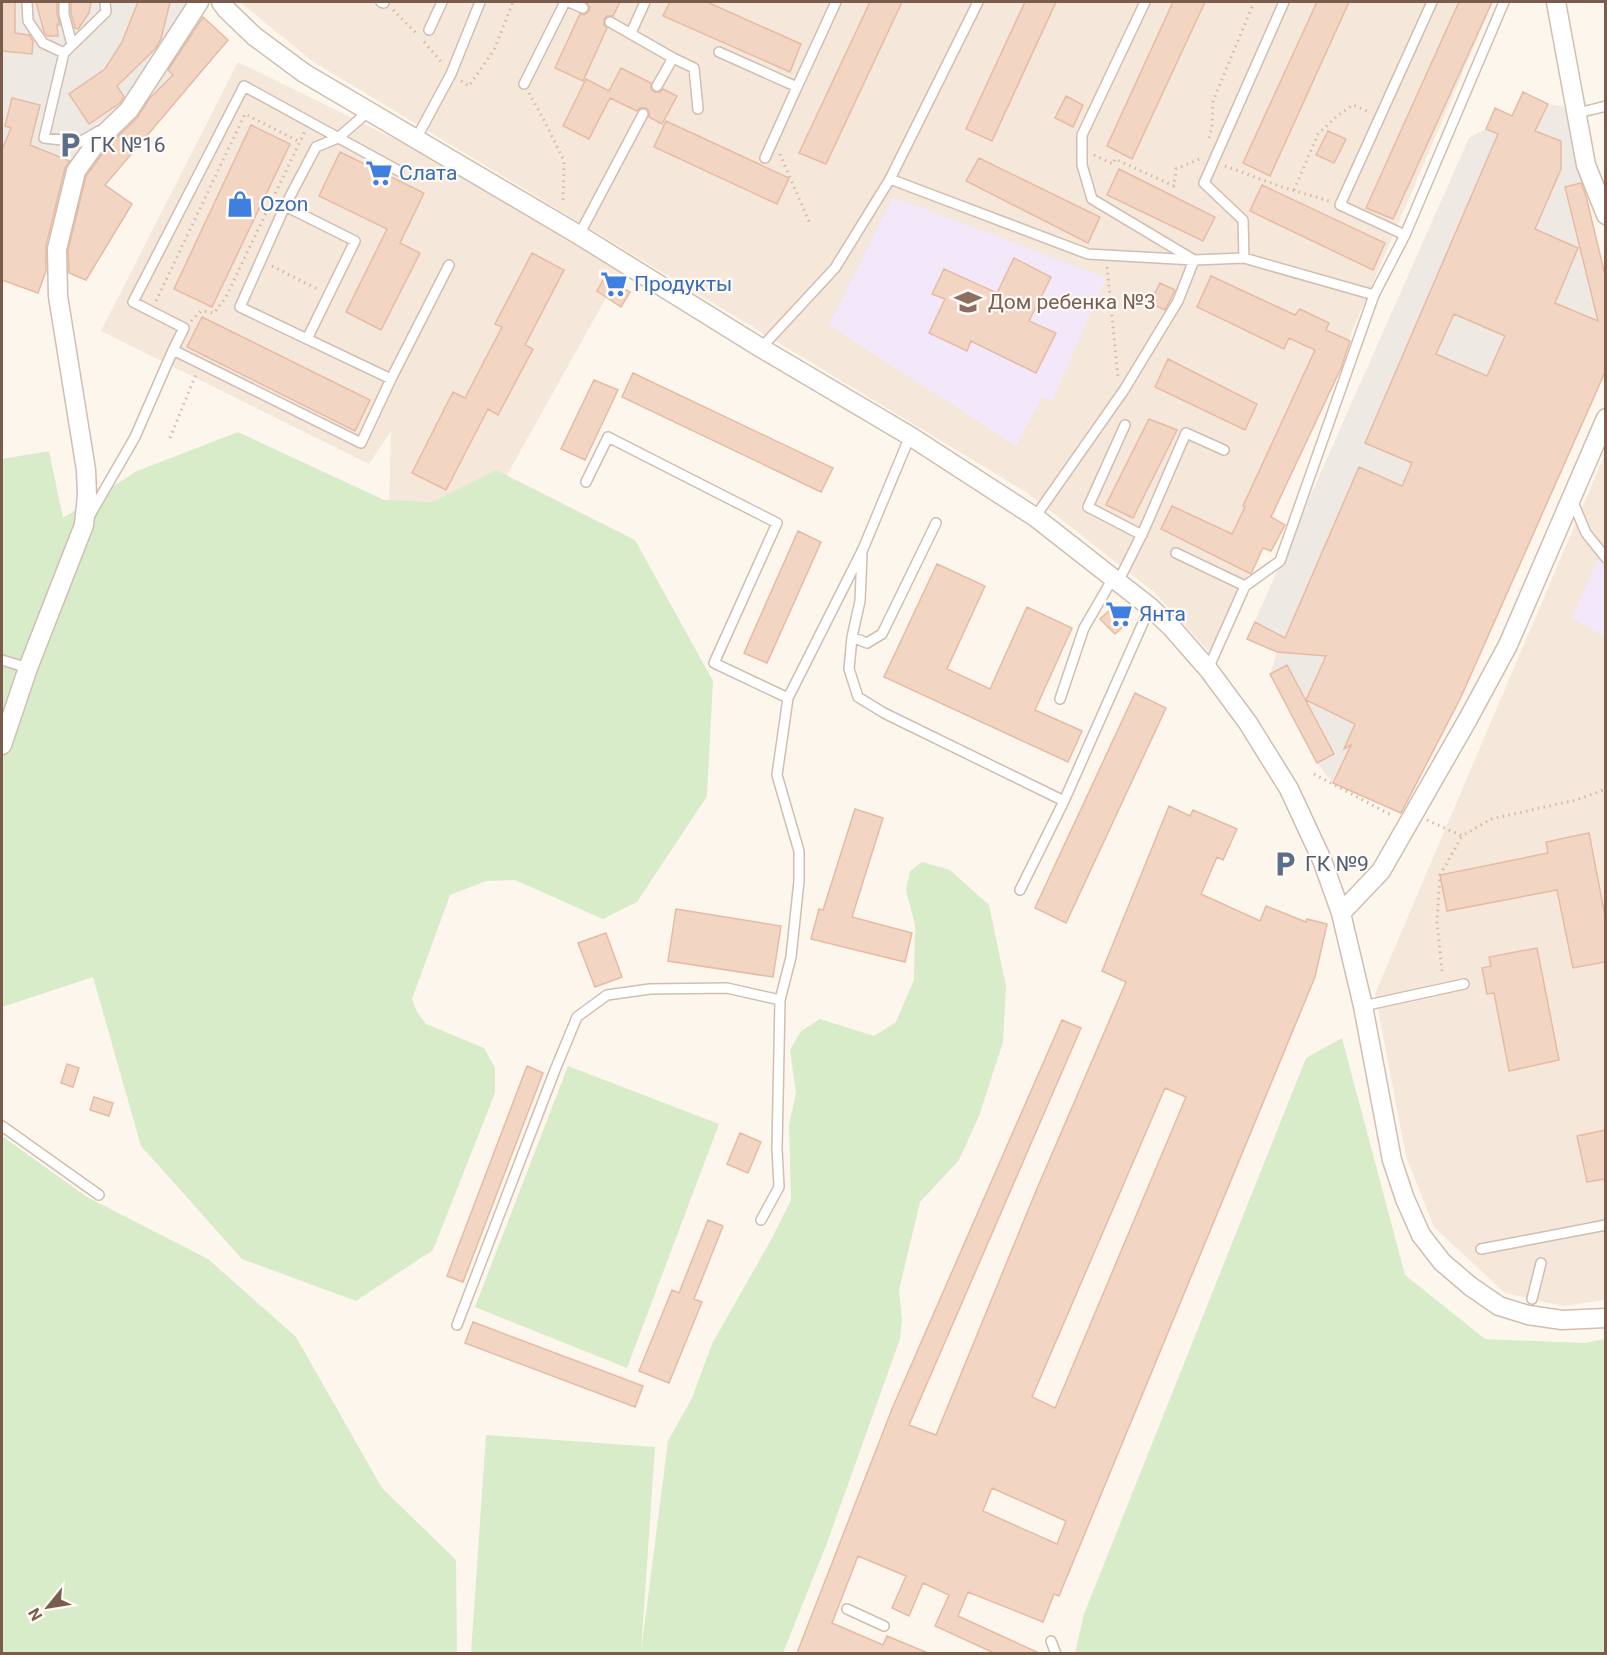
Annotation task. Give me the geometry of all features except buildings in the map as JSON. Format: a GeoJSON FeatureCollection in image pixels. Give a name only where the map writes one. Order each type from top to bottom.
{"type":"FeatureCollection","features":[{"type":"Feature","properties":{"kind":"street"},"geometry":{"type":"LineString","coordinates":[[2,745],[28,668],[84,525],[87,495],[86,470],[58,296],[57,249],[76,171],[99,139],[134,102],[199,2]]}},
{"type":"Feature","properties":{"kind":"street"},"geometry":{"type":"LineString","coordinates":[[221,2],[254,36],[304,73],[579,235],[761,348],[910,436],[1035,517],[1150,607],[1208,669],[1248,723],[1289,789],[1323,860],[1341,913],[1363,1005],[1392,1160],[1405,1199],[1421,1234],[1442,1262],[1470,1286],[1499,1306],[1528,1315],[1562,1320],[1605,1318]]}},
{"type":"Feature","properties":{"kind":"street"},"geometry":{"type":"LineString","coordinates":[[1556,2],[1586,165],[1605,215]]}},
{"type":"Feature","properties":{"kind":"street"},"geometry":{"type":"LineString","coordinates":[[1341,913],[1381,871],[1415,821],[1508,645],[1605,418]]}},
{"type":"Feature","properties":{"kind":"lane"},"geometry":{"type":"LineString","coordinates":[[27,2],[28,21],[43,43],[64,53]]}},
{"type":"Feature","properties":{"kind":"lane"},"geometry":{"type":"LineString","coordinates":[[64,2],[64,14],[72,45]]}},
{"type":"Feature","properties":{"kind":"lane"},"geometry":{"type":"LineString","coordinates":[[105,2],[106,12],[64,53],[44,138],[80,142],[117,122]]}},
{"type":"Feature","properties":{"kind":"lane"},"geometry":{"type":"LineString","coordinates":[[429,30],[442,2]]}},
{"type":"Feature","properties":{"kind":"lane"},"geometry":{"type":"LineString","coordinates":[[417,140],[451,74],[480,2]]}},
{"type":"Feature","properties":{"kind":"lane"},"geometry":{"type":"LineString","coordinates":[[524,84],[567,2],[583,8]]}},
{"type":"Feature","properties":{"kind":"lane"},"geometry":{"type":"LineString","coordinates":[[631,33],[645,2]]}},
{"type":"Feature","properties":{"kind":"lane"},"geometry":{"type":"LineString","coordinates":[[765,158],[836,2]]}},
{"type":"Feature","properties":{"kind":"lane"},"geometry":{"type":"LineString","coordinates":[[761,348],[835,268],[890,179],[978,2]]}},
{"type":"Feature","properties":{"kind":"lane"},"geometry":{"type":"LineString","coordinates":[[1144,2],[1083,135],[1082,165],[1092,199],[1194,260]]}},
{"type":"Feature","properties":{"kind":"lane"},"geometry":{"type":"LineString","coordinates":[[1244,258],[1243,220],[1204,183],[1284,2]]}},
{"type":"Feature","properties":{"kind":"lane"},"geometry":{"type":"LineString","coordinates":[[1405,235],[1340,205],[1432,2]]}},
{"type":"Feature","properties":{"kind":"lane"},"geometry":{"type":"LineString","coordinates":[[1208,669],[1245,586],[1280,561],[1374,295],[1405,235],[1504,2]]}},
{"type":"Feature","properties":{"kind":"lane"},"geometry":{"type":"LineString","coordinates":[[610,22],[694,68],[698,109]]}},
{"type":"Feature","properties":{"kind":"lane"},"geometry":{"type":"LineString","coordinates":[[719,52],[797,87]]}},
{"type":"Feature","properties":{"kind":"lane"},"geometry":{"type":"LineString","coordinates":[[657,86],[673,58]]}},
{"type":"Feature","properties":{"kind":"lane"},"geometry":{"type":"LineString","coordinates":[[84,525],[135,436],[172,350],[184,328],[133,302],[244,86],[399,171]]}},
{"type":"Feature","properties":{"kind":"lane"},"geometry":{"type":"LineString","coordinates":[[1578,113],[1605,106]]}},
{"type":"Feature","properties":{"kind":"lane"},"geometry":{"type":"LineString","coordinates":[[369,111],[338,138],[316,147],[285,206],[240,307],[391,379]]}},
{"type":"Feature","properties":{"kind":"lane"},"geometry":{"type":"LineString","coordinates":[[579,235],[643,114]]}},
{"type":"Feature","properties":{"kind":"lane"},"geometry":{"type":"LineString","coordinates":[[890,179],[1088,254],[1194,260],[1244,258],[1374,295]]}},
{"type":"Feature","properties":{"kind":"lane"},"geometry":{"type":"LineString","coordinates":[[285,206],[355,242],[307,339]]}},
{"type":"Feature","properties":{"kind":"lane"},"geometry":{"type":"LineString","coordinates":[[1035,517],[1119,397],[1178,301],[1194,260]]}},
{"type":"Feature","properties":{"kind":"lane"},"geometry":{"type":"LineString","coordinates":[[172,350],[361,443],[449,265]]}},
{"type":"Feature","properties":{"kind":"lane"},"geometry":{"type":"LineString","coordinates":[[1125,425],[1088,507],[1142,535]]}},
{"type":"Feature","properties":{"kind":"lane"},"geometry":{"type":"LineString","coordinates":[[1060,699],[1084,628],[1142,535],[1186,433],[1224,450]]}},
{"type":"Feature","properties":{"kind":"lane"},"geometry":{"type":"LineString","coordinates":[[761,1220],[779,1187],[777,1149],[780,1000],[791,957],[799,880],[799,851],[777,775],[788,698],[862,549],[910,436]]}},
{"type":"Feature","properties":{"kind":"lane"},"geometry":{"type":"LineString","coordinates":[[586,482],[608,437],[777,523],[714,663],[788,698]]}},
{"type":"Feature","properties":{"kind":"lane"},"geometry":{"type":"LineString","coordinates":[[1571,498],[1586,533],[1605,558]]}},
{"type":"Feature","properties":{"kind":"lane"},"geometry":{"type":"LineString","coordinates":[[852,637],[867,643],[882,634],[936,523]]}},
{"type":"Feature","properties":{"kind":"lane"},"geometry":{"type":"LineString","coordinates":[[862,549],[860,601],[852,637],[849,669],[858,697],[884,713],[1064,801]]}},
{"type":"Feature","properties":{"kind":"lane"},"geometry":{"type":"LineString","coordinates":[[1176,553],[1245,586]]}},
{"type":"Feature","properties":{"kind":"lane"},"geometry":{"type":"LineString","coordinates":[[1020,890],[1064,801],[1150,607]]}},
{"type":"Feature","properties":{"kind":"lane"},"geometry":{"type":"LineString","coordinates":[[2,660],[28,668]]}},
{"type":"Feature","properties":{"kind":"lane"},"geometry":{"type":"LineString","coordinates":[[1363,1005],[1464,984]]}},
{"type":"Feature","properties":{"kind":"lane"},"geometry":{"type":"LineString","coordinates":[[457,1325],[577,1017],[607,995],[650,988],[727,988],[780,1000]]}},
{"type":"Feature","properties":{"kind":"lane"},"geometry":{"type":"LineString","coordinates":[[2,1126],[99,1195]]}},
{"type":"Feature","properties":{"kind":"lane"},"geometry":{"type":"LineString","coordinates":[[1481,1249],[1605,1225]]}},
{"type":"Feature","properties":{"kind":"lane"},"geometry":{"type":"LineString","coordinates":[[1532,1299],[1541,1263]]}},
{"type":"Feature","properties":{"kind":"lane"},"geometry":{"type":"LineString","coordinates":[[847,1609],[884,1626]]}},
{"type":"Feature","properties":{"kind":"lane"},"geometry":{"type":"LineString","coordinates":[[1051,1641],[1056,1653]]}},
{"type":"Feature","properties":{"kind":"path"},"geometry":{"type":"LineString","coordinates":[[451,74],[469,86],[494,50],[513,2]]}},
{"type":"Feature","properties":{"kind":"path"},"geometry":{"type":"LineString","coordinates":[[1204,157],[1212,127],[1213,101],[1254,2]]}},
{"type":"Feature","properties":{"kind":"path"},"geometry":{"type":"LineString","coordinates":[[524,84],[564,161],[563,200]]}},
{"type":"Feature","properties":{"kind":"path"},"geometry":{"type":"LineString","coordinates":[[1294,190],[1318,134],[1337,116],[1353,105],[1380,117]]}},
{"type":"Feature","properties":{"kind":"path"},"geometry":{"type":"LineString","coordinates":[[151,311],[245,114],[300,142]]}},
{"type":"Feature","properties":{"kind":"path"},"geometry":{"type":"LineString","coordinates":[[184,328],[201,311],[214,313],[226,297],[309,121]]}},
{"type":"Feature","properties":{"kind":"path"},"geometry":{"type":"LineString","coordinates":[[773,139],[810,224]]}},
{"type":"Feature","properties":{"kind":"path"},"geometry":{"type":"LineString","coordinates":[[1082,149],[1113,164],[1115,159],[1174,186],[1176,169],[1204,157],[1340,205]]}},
{"type":"Feature","properties":{"kind":"path"},"geometry":{"type":"LineString","coordinates":[[246,253],[329,294]]}},
{"type":"Feature","properties":{"kind":"path"},"geometry":{"type":"LineString","coordinates":[[1106,255],[1119,397]]}},
{"type":"Feature","properties":{"kind":"path"},"geometry":{"type":"LineString","coordinates":[[170,438],[200,364]]}},
{"type":"Feature","properties":{"kind":"path"},"geometry":{"type":"LineString","coordinates":[[1314,774],[1415,821],[1462,836]]}},
{"type":"Feature","properties":{"kind":"path"},"geometry":{"type":"LineString","coordinates":[[1442,971],[1437,922],[1440,875],[1462,836],[1491,819],[1576,800],[1604,790]]}},
{"type":"Feature","properties":{"kind":"shaded area"},"geometry":{"type":"Polygon","coordinates":[[[2,2],[197,2],[202,16],[228,40],[105,185],[132,204],[86,280],[46,262],[51,237],[11,221],[2,241],[2,2]]]}},
{"type":"Feature","properties":{"kind":"shaded area"},"geometry":{"type":"Polygon","coordinates":[[[240,2],[1493,2],[1213,656],[1154,592],[1026,492],[312,61],[240,2]]]}},
{"type":"Feature","properties":{"kind":"shaded area"},"geometry":{"type":"Polygon","coordinates":[[[238,62],[515,198],[625,264],[469,543],[389,504],[391,431],[369,464],[101,331],[238,62]]]}},
{"type":"Feature","properties":{"kind":"shaded area"},"geometry":{"type":"Polygon","coordinates":[[[1523,92],[1548,104],[1566,107],[1605,275],[1605,372],[1461,697],[1402,813],[1333,783],[1317,763],[1270,674],[1277,652],[1247,639],[1469,138],[1486,129],[1495,108],[1512,116],[1523,92]]]}},
{"type":"Feature","properties":{"kind":"shaded area","name":"Дом ребенка №3"},"geometry":{"type":"Polygon","coordinates":[[[893,197],[1106,278],[1052,401],[1042,397],[1016,446],[829,325],[893,197]]]}},
{"type":"Feature","properties":{"kind":"shaded area"},"geometry":{"type":"Polygon","coordinates":[[[1605,454],[1605,1300],[1563,1306],[1505,1293],[1434,1227],[1406,1156],[1375,994],[1605,454]]]}},
{"type":"Feature","properties":{"kind":"shaded area"},"geometry":{"type":"Polygon","coordinates":[[[1605,544],[1605,636],[1572,618],[1605,544]]]}},
{"type":"Feature","properties":{"kind":"green space"},"geometry":{"type":"Polygon","coordinates":[[[238,432],[384,500],[433,502],[496,470],[635,540],[713,681],[707,796],[637,902],[603,919],[515,880],[486,881],[450,895],[412,999],[417,1012],[426,1024],[484,1048],[495,1068],[495,1093],[433,1250],[356,1301],[242,1259],[141,1146],[93,977],[2,1007],[2,459],[49,451],[63,518],[137,471],[238,432]]]}},
{"type":"Feature","properties":{"kind":"green space"},"geometry":{"type":"Polygon","coordinates":[[[922,862],[950,870],[989,905],[1006,986],[1003,1042],[979,1116],[959,1160],[920,1202],[899,1290],[902,1319],[900,1339],[827,1543],[783,1653],[471,1653],[486,1435],[655,1447],[641,1652],[668,1441],[692,1398],[712,1344],[791,1200],[789,1125],[796,1093],[790,1050],[801,1031],[820,1019],[874,1036],[896,1022],[914,980],[915,925],[906,890],[910,871],[922,862]]]}},
{"type":"Feature","properties":{"kind":"green space"},"geometry":{"type":"Polygon","coordinates":[[[1342,1038],[1405,1275],[1485,1339],[1585,1343],[1605,1339],[1605,1653],[1075,1653],[1084,1614],[1306,1058],[1342,1038]]]}},
{"type":"Feature","properties":{"kind":"green space"},"geometry":{"type":"Polygon","coordinates":[[[568,1066],[719,1124],[627,1368],[475,1307],[568,1066]]]}},
{"type":"Feature","properties":{"kind":"green space"},"geometry":{"type":"Polygon","coordinates":[[[2,1136],[87,1197],[208,1259],[296,1337],[382,1488],[456,1560],[457,1653],[2,1653],[2,1136]]]}},
{"type":"Feature","properties":{"kind":"place","name":"ГК №16"},"geometry":{"type":"Point","coordinates":[70,145]}},
{"type":"Feature","properties":{"kind":"place","name":"Слата"},"geometry":{"type":"Point","coordinates":[379,173]}},
{"type":"Feature","properties":{"kind":"place","name":"Ozon"},"geometry":{"type":"Point","coordinates":[240,204]}},
{"type":"Feature","properties":{"kind":"place","name":"Продукты"},"geometry":{"type":"Point","coordinates":[614,284]}},
{"type":"Feature","properties":{"kind":"place","name":"Дом ребенка №3"},"geometry":{"type":"Point","coordinates":[968,302]}},
{"type":"Feature","properties":{"kind":"place","name":"Янта"},"geometry":{"type":"Point","coordinates":[1119,614]}},
{"type":"Feature","properties":{"kind":"place","name":"ГК №9"},"geometry":{"type":"Point","coordinates":[1285,864]}}]}
